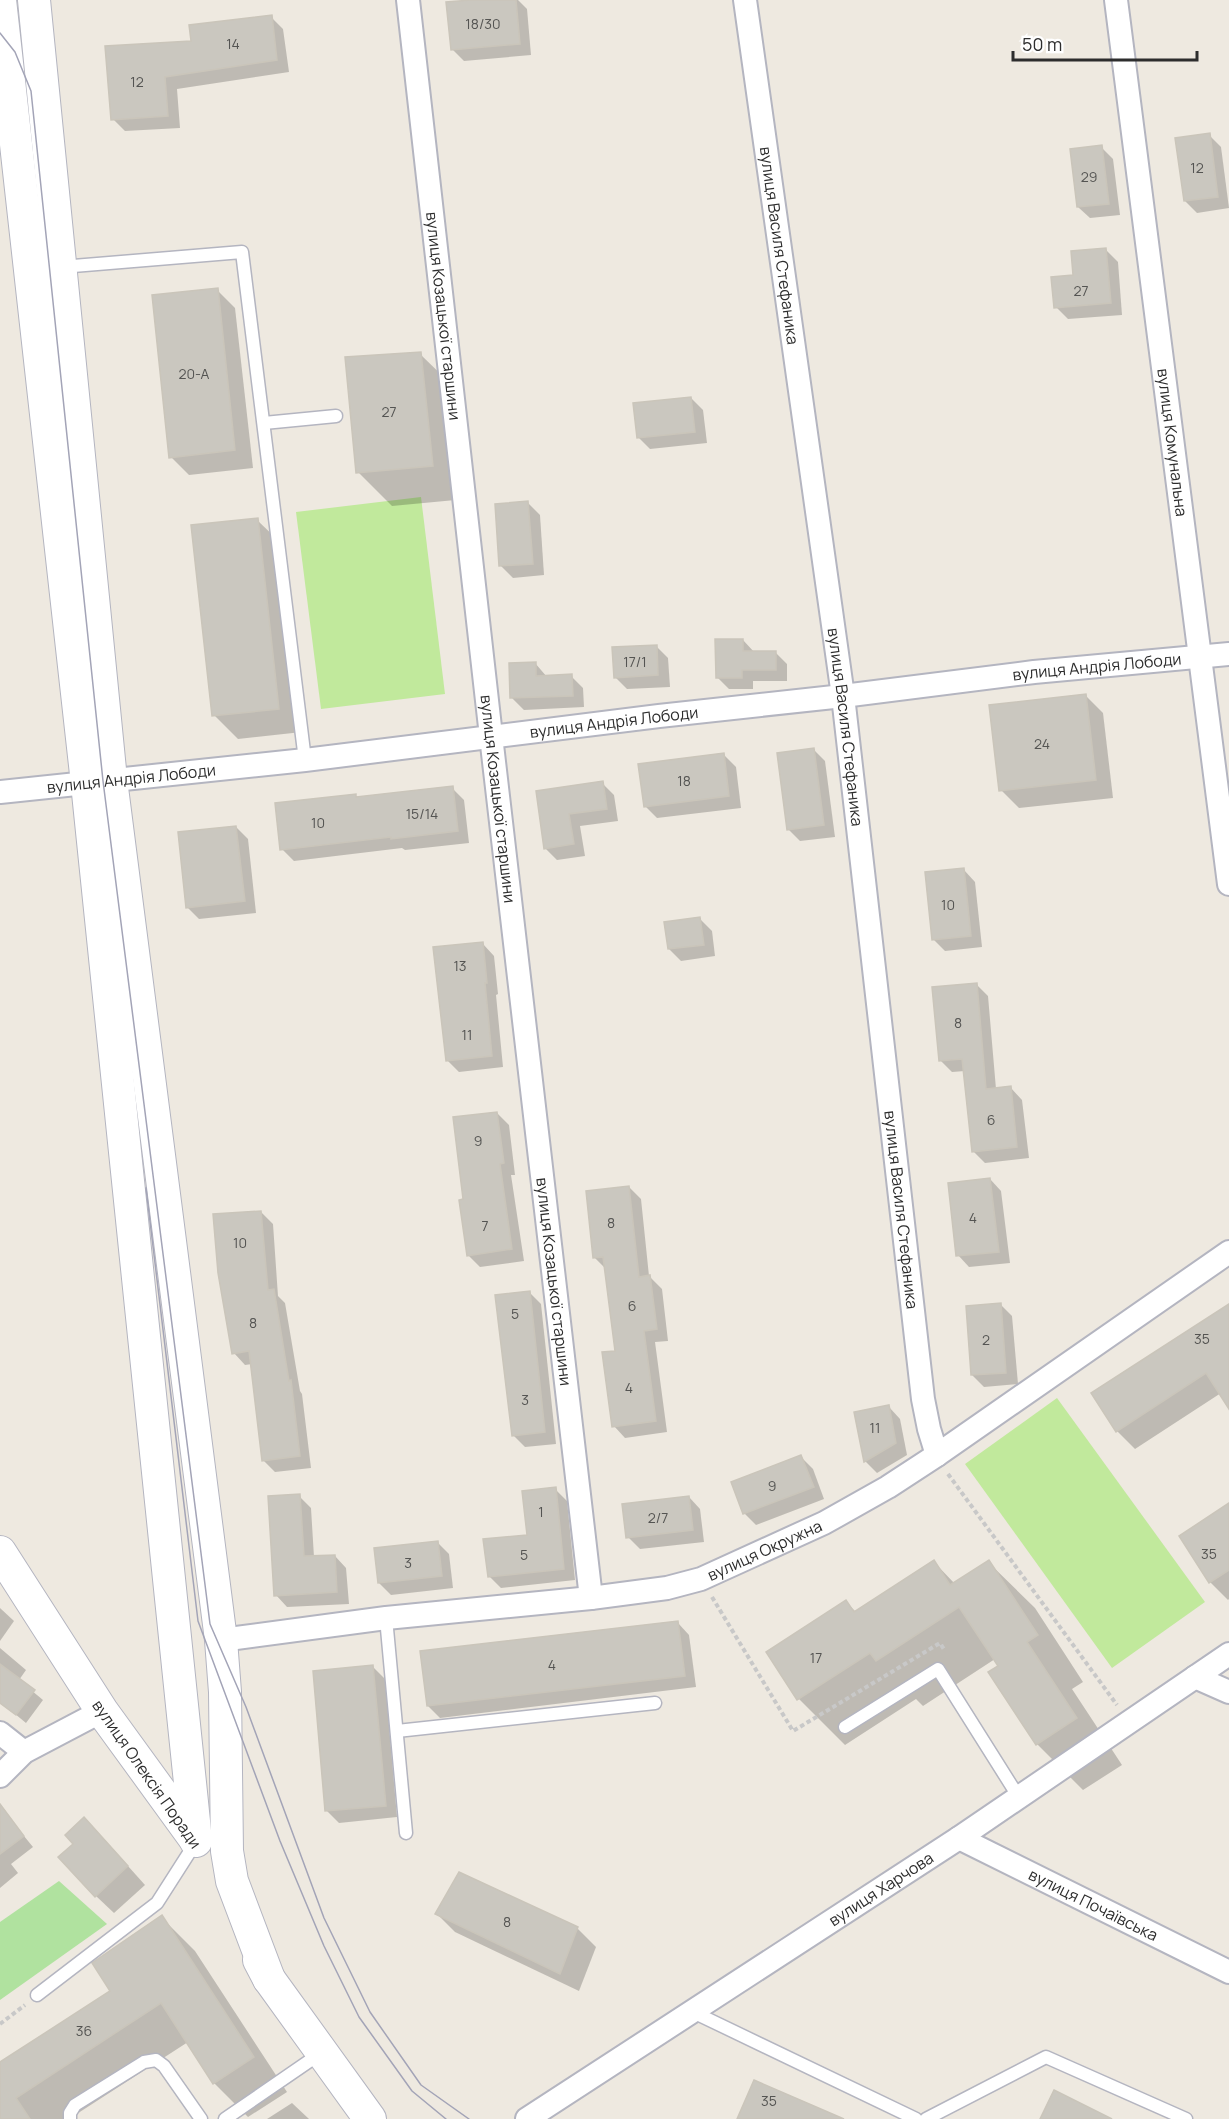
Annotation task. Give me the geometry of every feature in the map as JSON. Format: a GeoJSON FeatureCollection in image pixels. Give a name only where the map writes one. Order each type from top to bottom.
{"type":"FeatureCollection","features":[{"type":"Feature","properties":{"kind":"main road"},"geometry":{"type":"LineString","coordinates":[[34,0],[61,267],[99,781],[196,1841]]}},
{"type":"Feature","properties":{"kind":"main road"},"geometry":{"type":"LineString","coordinates":[[7,5],[99,781],[221,1640],[225,1692],[227,1851],[232,1881],[269,1979]]}},
{"type":"Feature","properties":{"kind":"main road","name":"вулиця Олексія Поради"},"geometry":{"type":"LineString","coordinates":[[0,1552],[102,1711],[196,1841],[269,1979],[370,2119]]}},
{"type":"Feature","properties":{"kind":"street","name":"вулиця Козацької старшини"},"geometry":{"type":"LineString","coordinates":[[408,0],[591,1598]]}},
{"type":"Feature","properties":{"kind":"street","name":"вулиця Василя Стефаника"},"geometry":{"type":"LineString","coordinates":[[745,0],[843,696],[923,1399],[937,1455]]}},
{"type":"Feature","properties":{"kind":"street","name":"вулиця Комунальна"},"geometry":{"type":"LineString","coordinates":[[1116,0],[1229,884]]}},
{"type":"Feature","properties":{"kind":"street","name":"вулиця Андрія Лободи"},"geometry":{"type":"LineString","coordinates":[[0,792],[305,760],[1034,672],[1229,654]]}},
{"type":"Feature","properties":{"kind":"street","name":"вулиця Окружна"},"geometry":{"type":"LineString","coordinates":[[221,1640],[387,1618],[591,1598],[667,1588],[701,1579],[824,1523],[888,1486],[937,1455],[1229,1252]]}},
{"type":"Feature","properties":{"kind":"street","name":"вулиця Харчова"},"geometry":{"type":"LineString","coordinates":[[527,2119],[959,1838],[1229,1654]]}},
{"type":"Feature","properties":{"kind":"street"},"geometry":{"type":"LineString","coordinates":[[1195,1677],[1229,1692]]}},
{"type":"Feature","properties":{"kind":"street"},"geometry":{"type":"LineString","coordinates":[[0,1776],[24,1752],[102,1711]]}},
{"type":"Feature","properties":{"kind":"street"},"geometry":{"type":"LineString","coordinates":[[0,1733],[24,1752]]}},
{"type":"Feature","properties":{"kind":"street","name":"вулиця Почаївська"},"geometry":{"type":"LineString","coordinates":[[959,1838],[1229,1972]]}},
{"type":"Feature","properties":{"kind":"lane"},"geometry":{"type":"LineString","coordinates":[[61,267],[242,252],[305,760]]}},
{"type":"Feature","properties":{"kind":"lane"},"geometry":{"type":"LineString","coordinates":[[264,423],[336,416]]}},
{"type":"Feature","properties":{"kind":"lane"},"geometry":{"type":"LineString","coordinates":[[387,1618],[406,1833]]}},
{"type":"Feature","properties":{"kind":"lane"},"geometry":{"type":"LineString","coordinates":[[845,1727],[938,1670],[1018,1796]]}},
{"type":"Feature","properties":{"kind":"lane"},"geometry":{"type":"LineString","coordinates":[[397,1731],[655,1703]]}},
{"type":"Feature","properties":{"kind":"lane"},"geometry":{"type":"LineString","coordinates":[[37,1995],[157,1903],[196,1841]]}},
{"type":"Feature","properties":{"kind":"lane"},"geometry":{"type":"LineString","coordinates":[[693,2012],[916,2119]]}},
{"type":"Feature","properties":{"kind":"lane"},"geometry":{"type":"LineString","coordinates":[[225,2119],[322,2052]]}},
{"type":"Feature","properties":{"kind":"lane"},"geometry":{"type":"LineString","coordinates":[[926,2119],[1046,2057],[1186,2119]]}},
{"type":"Feature","properties":{"kind":"lane"},"geometry":{"type":"LineString","coordinates":[[70,2119],[70,2113],[75,2105],[144,2062],[156,2060],[165,2066],[201,2119]]}},
{"type":"Feature","properties":{"kind":"path"},"geometry":{"type":"LineString","coordinates":[[937,1455],[952,1482],[1130,1722]]}},
{"type":"Feature","properties":{"kind":"path"},"geometry":{"type":"LineString","coordinates":[[701,1579],[793,1731],[940,1643],[946,1653]]}},
{"type":"Feature","properties":{"kind":"path"},"geometry":{"type":"LineString","coordinates":[[0,2024],[37,1995]]}},
{"type":"Feature","properties":{"kind":"green space"},"geometry":{"type":"Polygon","coordinates":[[[421,497],[445,694],[321,709],[296,512],[421,497]]]}},
{"type":"Feature","properties":{"kind":"green space"},"geometry":{"type":"Polygon","coordinates":[[[1057,1398],[1205,1602],[1112,1668],[965,1464],[1057,1398]]]}},
{"type":"Feature","properties":{"kind":"green space"},"geometry":{"type":"Polygon","coordinates":[[[59,1881],[107,1924],[0,2000],[0,1922],[59,1881]]]}},
{"type":"Feature","properties":{"kind":"building"},"geometry":{"type":"Polygon","coordinates":[[[516,0],[520,44],[451,50],[446,2],[516,0]]]}},
{"type":"Feature","properties":{"kind":"building"},"geometry":{"type":"Polygon","coordinates":[[[272,15],[277,60],[165,77],[168,116],[111,120],[105,46],[191,41],[189,25],[272,15]]]}},
{"type":"Feature","properties":{"kind":"building"},"geometry":{"type":"Polygon","coordinates":[[[1210,133],[1218,197],[1184,201],[1175,138],[1210,133]]]}},
{"type":"Feature","properties":{"kind":"building"},"geometry":{"type":"Polygon","coordinates":[[[1102,145],[1109,204],[1077,207],[1070,149],[1102,145]]]}},
{"type":"Feature","properties":{"kind":"building"},"geometry":{"type":"Polygon","coordinates":[[[1106,248],[1111,303],[1054,308],[1051,277],[1073,275],[1071,251],[1106,248]]]}},
{"type":"Feature","properties":{"kind":"building"},"geometry":{"type":"Polygon","coordinates":[[[218,288],[235,450],[169,458],[152,295],[218,288]]]}},
{"type":"Feature","properties":{"kind":"building"},"geometry":{"type":"Polygon","coordinates":[[[421,352],[433,466],[356,473],[345,357],[421,352]]]}},
{"type":"Feature","properties":{"kind":"building"},"geometry":{"type":"Polygon","coordinates":[[[691,397],[695,432],[637,438],[633,403],[691,397]]]}},
{"type":"Feature","properties":{"kind":"building"},"geometry":{"type":"Polygon","coordinates":[[[528,501],[533,564],[499,566],[495,504],[528,501]]]}},
{"type":"Feature","properties":{"kind":"building"},"geometry":{"type":"Polygon","coordinates":[[[258,518],[279,709],[212,716],[191,525],[258,518]]]}},
{"type":"Feature","properties":{"kind":"building"},"geometry":{"type":"Polygon","coordinates":[[[715,639],[743,639],[743,651],[776,651],[776,670],[742,670],[742,678],[716,678],[715,639]]]}},
{"type":"Feature","properties":{"kind":"building"},"geometry":{"type":"Polygon","coordinates":[[[657,645],[658,675],[614,678],[612,647],[657,645]]]}},
{"type":"Feature","properties":{"kind":"building"},"geometry":{"type":"Polygon","coordinates":[[[536,662],[536,676],[572,674],[573,696],[510,698],[509,663],[536,662]]]}},
{"type":"Feature","properties":{"kind":"building"},"geometry":{"type":"Polygon","coordinates":[[[1086,694],[1096,780],[999,791],[989,705],[1086,694]]]}},
{"type":"Feature","properties":{"kind":"building"},"geometry":{"type":"Polygon","coordinates":[[[814,748],[824,825],[787,830],[777,753],[814,748]]]}},
{"type":"Feature","properties":{"kind":"building"},"geometry":{"type":"Polygon","coordinates":[[[724,753],[729,796],[644,807],[638,764],[724,753]]]}},
{"type":"Feature","properties":{"kind":"building"},"geometry":{"type":"Polygon","coordinates":[[[603,781],[607,809],[569,814],[574,844],[544,849],[536,791],[603,781]]]}},
{"type":"Feature","properties":{"kind":"building"},"geometry":{"type":"Polygon","coordinates":[[[453,786],[458,831],[280,850],[275,803],[453,786]]]}},
{"type":"Feature","properties":{"kind":"building"},"geometry":{"type":"Polygon","coordinates":[[[236,826],[245,901],[186,908],[178,832],[236,826]]]}},
{"type":"Feature","properties":{"kind":"building"},"geometry":{"type":"Polygon","coordinates":[[[964,868],[971,936],[932,940],[925,872],[964,868]]]}},
{"type":"Feature","properties":{"kind":"building"},"geometry":{"type":"Polygon","coordinates":[[[700,917],[704,945],[668,949],[664,922],[700,917]]]}},
{"type":"Feature","properties":{"kind":"building"},"geometry":{"type":"Polygon","coordinates":[[[483,942],[492,1056],[446,1061],[433,947],[483,942]]]}},
{"type":"Feature","properties":{"kind":"building"},"geometry":{"type":"Polygon","coordinates":[[[977,983],[986,1089],[1011,1086],[1017,1147],[972,1152],[962,1059],[939,1061],[932,987],[977,983]]]}},
{"type":"Feature","properties":{"kind":"building"},"geometry":{"type":"Polygon","coordinates":[[[497,1112],[504,1163],[500,1164],[512,1249],[467,1256],[459,1200],[463,1199],[453,1117],[497,1112]]]}},
{"type":"Feature","properties":{"kind":"building"},"geometry":{"type":"Polygon","coordinates":[[[990,1178],[999,1252],[956,1256],[948,1183],[990,1178]]]}},
{"type":"Feature","properties":{"kind":"building"},"geometry":{"type":"Polygon","coordinates":[[[629,1186],[639,1277],[650,1275],[657,1329],[644,1331],[656,1421],[612,1427],[602,1352],[615,1351],[603,1257],[593,1258],[586,1191],[629,1186]]]}},
{"type":"Feature","properties":{"kind":"building"},"geometry":{"type":"Polygon","coordinates":[[[261,1211],[268,1290],[274,1289],[289,1381],[291,1380],[300,1456],[262,1461],[249,1351],[232,1354],[218,1273],[213,1214],[261,1211]]]}},
{"type":"Feature","properties":{"kind":"building"},"geometry":{"type":"Polygon","coordinates":[[[530,1291],[545,1432],[512,1436],[495,1295],[530,1291]]]}},
{"type":"Feature","properties":{"kind":"building"},"geometry":{"type":"Polygon","coordinates":[[[1001,1303],[1006,1373],[971,1375],[966,1306],[1001,1303]]]}},
{"type":"Feature","properties":{"kind":"building"},"geometry":{"type":"Polygon","coordinates":[[[1229,1304],[1229,1409],[1206,1373],[1116,1432],[1091,1393],[1229,1304]]]}},
{"type":"Feature","properties":{"kind":"building"},"geometry":{"type":"Polygon","coordinates":[[[889,1405],[896,1443],[864,1462],[854,1412],[889,1405]]]}},
{"type":"Feature","properties":{"kind":"building"},"geometry":{"type":"Polygon","coordinates":[[[801,1455],[814,1487],[743,1514],[731,1482],[801,1455]]]}},
{"type":"Feature","properties":{"kind":"building"},"geometry":{"type":"Polygon","coordinates":[[[556,1487],[564,1569],[488,1577],[483,1539],[527,1535],[522,1491],[556,1487]]]}},
{"type":"Feature","properties":{"kind":"building"},"geometry":{"type":"Polygon","coordinates":[[[300,1494],[304,1556],[335,1555],[337,1592],[274,1596],[268,1496],[300,1494]]]}},
{"type":"Feature","properties":{"kind":"building"},"geometry":{"type":"Polygon","coordinates":[[[689,1496],[693,1530],[626,1538],[622,1504],[689,1496]]]}},
{"type":"Feature","properties":{"kind":"building"},"geometry":{"type":"Polygon","coordinates":[[[1229,1503],[1229,1570],[1209,1583],[1179,1536],[1229,1503]]]}},
{"type":"Feature","properties":{"kind":"building"},"geometry":{"type":"Polygon","coordinates":[[[438,1541],[442,1576],[378,1583],[374,1548],[438,1541]]]}},
{"type":"Feature","properties":{"kind":"building"},"geometry":{"type":"Polygon","coordinates":[[[934,1560],[950,1585],[989,1560],[1038,1635],[1027,1642],[1077,1718],[1036,1745],[988,1672],[998,1666],[959,1607],[876,1661],[870,1653],[797,1700],[766,1652],[846,1600],[854,1612],[934,1560]]]}},
{"type":"Feature","properties":{"kind":"building"},"geometry":{"type":"Polygon","coordinates":[[[678,1621],[685,1676],[427,1706],[420,1651],[678,1621]]]}},
{"type":"Feature","properties":{"kind":"building"},"geometry":{"type":"Polygon","coordinates":[[[0,1664],[35,1690],[16,1715],[0,1703],[0,1664]]]}},
{"type":"Feature","properties":{"kind":"building"},"geometry":{"type":"Polygon","coordinates":[[[373,1665],[386,1806],[325,1811],[313,1671],[373,1665]]]}},
{"type":"Feature","properties":{"kind":"building"},"geometry":{"type":"Polygon","coordinates":[[[0,1804],[24,1836],[0,1854],[0,1804]]]}},
{"type":"Feature","properties":{"kind":"building"},"geometry":{"type":"Polygon","coordinates":[[[84,1817],[128,1866],[95,1897],[58,1857],[73,1844],[65,1835],[84,1817]]]}},
{"type":"Feature","properties":{"kind":"building"},"geometry":{"type":"Polygon","coordinates":[[[459,1872],[578,1927],[560,1974],[435,1914],[459,1872]]]}},
{"type":"Feature","properties":{"kind":"building"},"geometry":{"type":"Polygon","coordinates":[[[162,1915],[254,2057],[213,2084],[161,2003],[16,2098],[30,2119],[0,2119],[0,2062],[110,1991],[92,1963],[162,1915]]]}},
{"type":"Feature","properties":{"kind":"building"},"geometry":{"type":"Polygon","coordinates":[[[754,2080],[844,2119],[737,2119],[754,2080]]]}},
{"type":"Feature","properties":{"kind":"building"},"geometry":{"type":"Polygon","coordinates":[[[1054,2090],[1112,2119],[1040,2119],[1054,2090]]]}},
{"type":"Feature","properties":{"kind":"tram line"},"geometry":{"type":"LineString","coordinates":[[0,33],[15,52],[31,91],[103,781],[210,1624],[246,1707],[324,1918],[370,2012],[421,2085],[469,2119]]}},
{"type":"Feature","properties":{"kind":"tram line"},"geometry":{"type":"LineString","coordinates":[[146,1188],[198,1621],[280,1841],[324,1946],[359,2017],[412,2091],[446,2119]]}}]}
